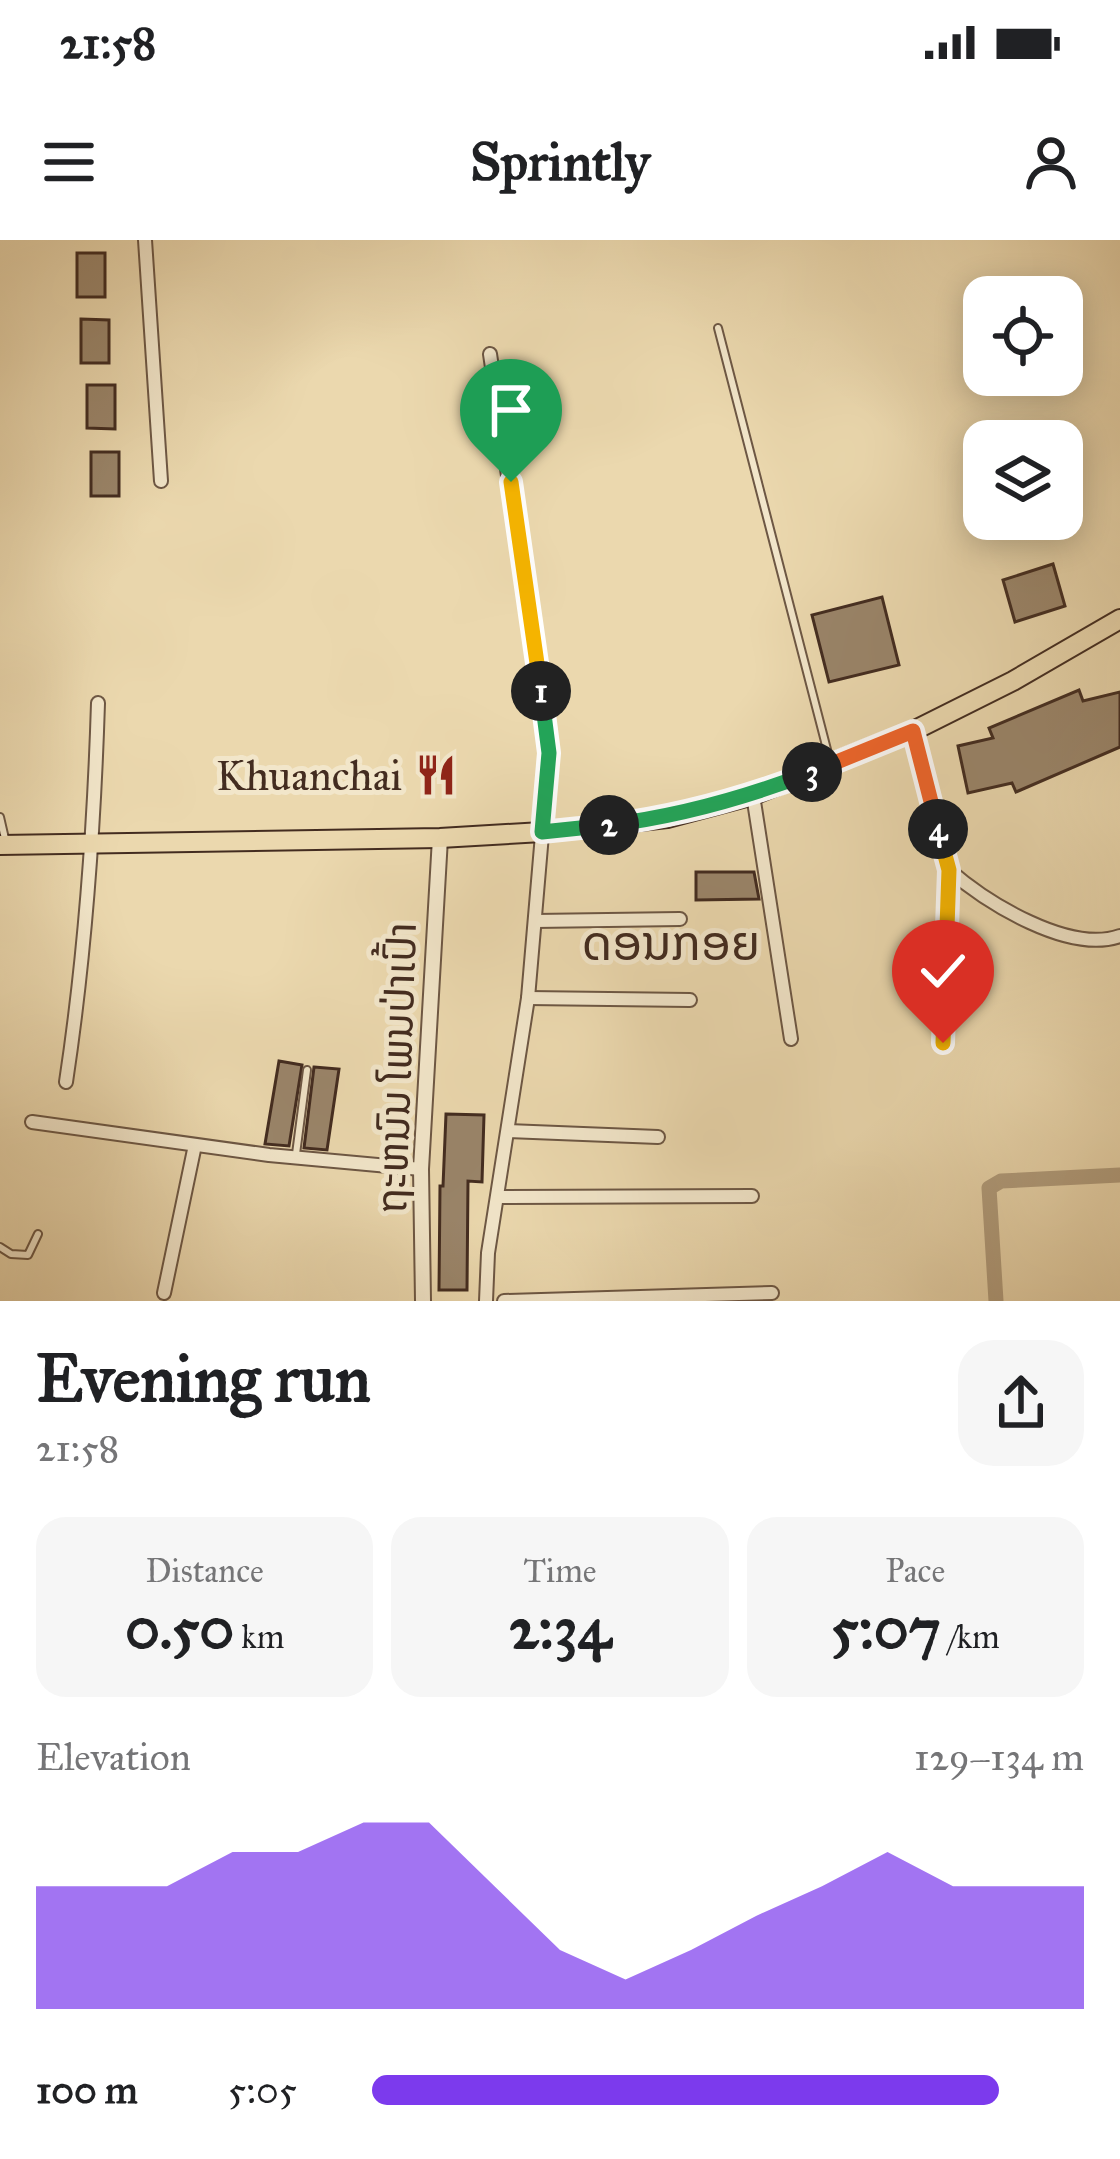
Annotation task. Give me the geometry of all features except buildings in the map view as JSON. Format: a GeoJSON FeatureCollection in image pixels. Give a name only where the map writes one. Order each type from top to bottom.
{"type":"FeatureCollection","features":[{"type":"Feature","properties":{"kind":"main road"},"geometry":{"type":"LineString","coordinates":[[3,845],[440,838],[668,818],[753,795],[913,731],[1013,681],[1120,619]]}},
{"type":"Feature","properties":{"kind":"street"},"geometry":{"type":"LineString","coordinates":[[145,240],[161,481]]}},
{"type":"Feature","properties":{"kind":"street"},"geometry":{"type":"LineString","coordinates":[[486,1301],[488,1253],[528,998],[549,753],[490,354]]}},
{"type":"Feature","properties":{"kind":"street"},"geometry":{"type":"LineString","coordinates":[[66,1082],[82,974],[98,703]]}},
{"type":"Feature","properties":{"kind":"street"},"geometry":{"type":"LineString","coordinates":[[913,731],[949,870],[943,1043]]}},
{"type":"Feature","properties":{"kind":"street"},"geometry":{"type":"LineString","coordinates":[[753,795],[791,1039]]}},
{"type":"Feature","properties":{"kind":"street","name":"ຖະຫນົນ ໂພນປ່າເປົ້າ"},"geometry":{"type":"LineString","coordinates":[[423,1301],[421,1169],[440,838]]}},
{"type":"Feature","properties":{"kind":"street"},"geometry":{"type":"LineString","coordinates":[[949,870],[970,889],[1051,930],[1093,941],[1120,936]]}},
{"type":"Feature","properties":{"kind":"street"},"geometry":{"type":"LineString","coordinates":[[536,921],[680,919]]}},
{"type":"Feature","properties":{"kind":"street"},"geometry":{"type":"LineString","coordinates":[[528,998],[690,1000]]}},
{"type":"Feature","properties":{"kind":"street"},"geometry":{"type":"LineString","coordinates":[[32,1122],[296,1158],[421,1169]]}},
{"type":"Feature","properties":{"kind":"street"},"geometry":{"type":"LineString","coordinates":[[508,1131],[658,1137]]}},
{"type":"Feature","properties":{"kind":"street"},"geometry":{"type":"LineString","coordinates":[[164,1293],[195,1145]]}},
{"type":"Feature","properties":{"kind":"street"},"geometry":{"type":"LineString","coordinates":[[498,1197],[752,1196]]}},
{"type":"Feature","properties":{"kind":"street"},"geometry":{"type":"LineString","coordinates":[[505,1301],[772,1293]]}},
{"type":"Feature","properties":{"kind":"lane"},"geometry":{"type":"LineString","coordinates":[[718,328],[831,764]]}},
{"type":"Feature","properties":{"kind":"lane"},"geometry":{"type":"LineString","coordinates":[[0,817],[3,845]]}},
{"type":"Feature","properties":{"kind":"lane"},"geometry":{"type":"LineString","coordinates":[[296,1158],[307,1070]]}},
{"type":"Feature","properties":{"kind":"lane"},"geometry":{"type":"LineString","coordinates":[[0,1247],[11,1254],[28,1255],[38,1234]]}},
{"type":"Feature","properties":{"kind":"waterway"},"geometry":{"type":"LineString","coordinates":[[996,1301],[989,1188],[1001,1181],[1120,1175]]}},
{"type":"Feature","properties":{"kind":"place","name":"Khuanchai"},"geometry":{"type":"Point","coordinates":[436,775]}},
{"type":"Feature","properties":{"kind":"district","name":"ດອນກອຍ"},"geometry":{"type":"Point","coordinates":[671,943]}},
{"type":"Feature","properties":{"kind":"route"},"geometry":{"type":"LineString","coordinates":[[511,482],[549,753],[542,832],[668,818],[753,795],[913,731],[949,870],[943,1043]]}}]}
